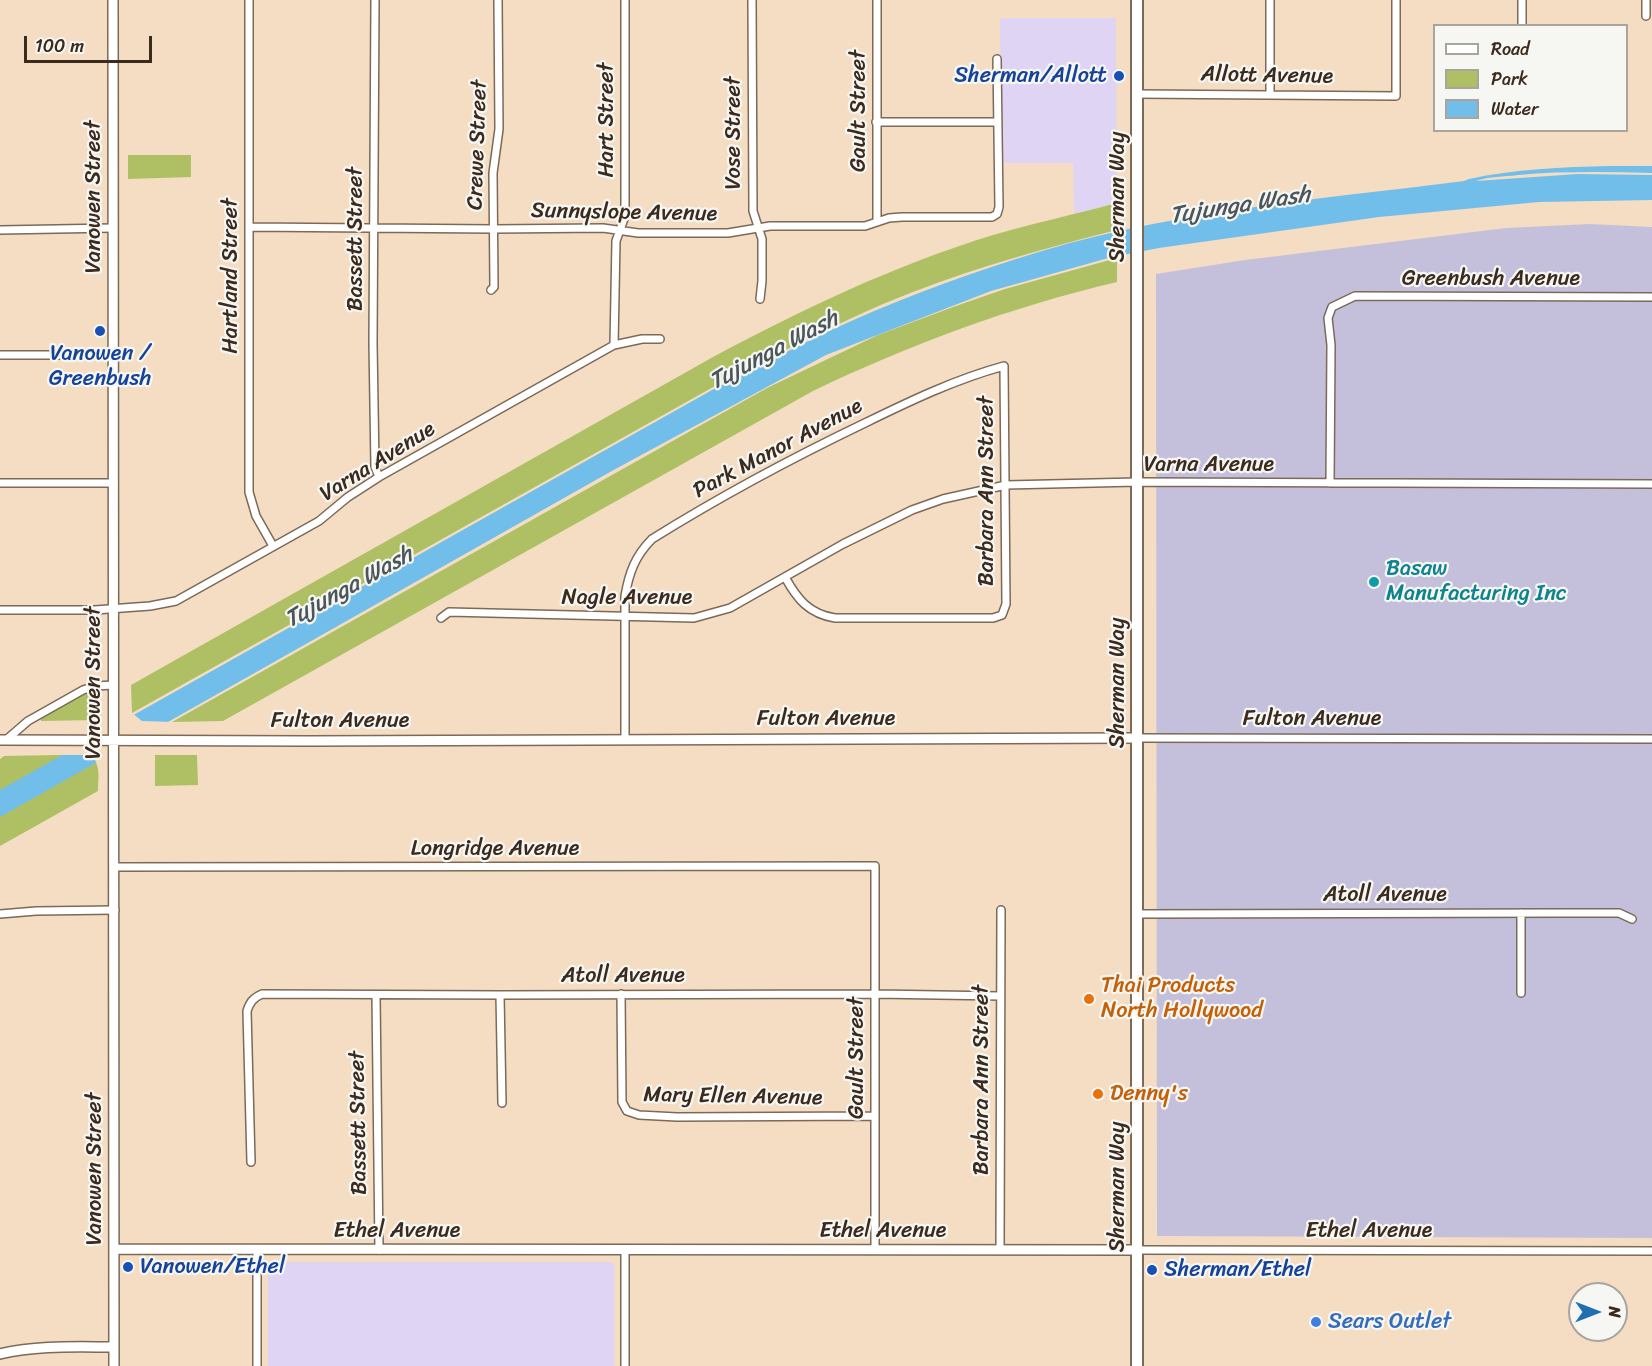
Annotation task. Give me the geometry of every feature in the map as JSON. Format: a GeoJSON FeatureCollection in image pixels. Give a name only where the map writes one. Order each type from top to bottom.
{"type":"FeatureCollection","features":[{"type":"Feature","properties":{"kind":"main road","name":"Sherman Way"},"geometry":{"type":"LineString","coordinates":[[1137,0],[1137,1366]]}},
{"type":"Feature","properties":{"kind":"street","name":"Vanowen Street"},"geometry":{"type":"LineString","coordinates":[[113,0],[114,1366]]}},
{"type":"Feature","properties":{"kind":"street","name":"Hartland Street"},"geometry":{"type":"LineString","coordinates":[[249,0],[249,492],[256,516],[273,546]]}},
{"type":"Feature","properties":{"kind":"street","name":"Bassett Street"},"geometry":{"type":"LineString","coordinates":[[375,0],[373,343],[375,467],[379,477]]}},
{"type":"Feature","properties":{"kind":"street","name":"Crewe Street"},"geometry":{"type":"LineString","coordinates":[[491,290],[494,287],[493,173],[499,129],[498,0]]}},
{"type":"Feature","properties":{"kind":"street","name":"Hart Street"},"geometry":{"type":"LineString","coordinates":[[614,345],[616,241],[625,216],[625,0]]}},
{"type":"Feature","properties":{"kind":"street","name":"Vose Street"},"geometry":{"type":"LineString","coordinates":[[752,0],[753,212],[762,239],[760,299]]}},
{"type":"Feature","properties":{"kind":"street","name":"Gault Street"},"geometry":{"type":"LineString","coordinates":[[877,222],[878,0]]}},
{"type":"Feature","properties":{"kind":"street"},"geometry":{"type":"LineString","coordinates":[[1270,0],[1270,94]]}},
{"type":"Feature","properties":{"kind":"street","name":"Allott Avenue"},"geometry":{"type":"LineString","coordinates":[[1138,94],[1396,96],[1396,0]]}},
{"type":"Feature","properties":{"kind":"street"},"geometry":{"type":"LineString","coordinates":[[1521,0],[1522,24]]}},
{"type":"Feature","properties":{"kind":"street"},"geometry":{"type":"LineString","coordinates":[[1646,0],[1646,15]]}},
{"type":"Feature","properties":{"kind":"street"},"geometry":{"type":"LineString","coordinates":[[876,122],[997,122],[997,59]]}},
{"type":"Feature","properties":{"kind":"street","name":"Sunnyslope Avenue"},"geometry":{"type":"LineString","coordinates":[[249,227],[603,228],[638,233],[728,233],[758,228],[860,226],[902,217],[992,216],[997,214],[1000,196],[997,122]]}},
{"type":"Feature","properties":{"kind":"street"},"geometry":{"type":"LineString","coordinates":[[0,230],[113,228]]}},
{"type":"Feature","properties":{"kind":"street","name":"Greenbush Avenue"},"geometry":{"type":"LineString","coordinates":[[1330,483],[1331,345],[1328,318],[1332,307],[1355,296],[1652,297]]}},
{"type":"Feature","properties":{"kind":"street","name":"Varna Avenue"},"geometry":{"type":"LineString","coordinates":[[114,609],[176,601],[319,521],[348,497],[379,477],[614,345],[642,339],[660,339]]}},
{"type":"Feature","properties":{"kind":"street"},"geometry":{"type":"LineString","coordinates":[[0,354],[114,355]]}},
{"type":"Feature","properties":{"kind":"street","name":"Barbara Ann Street"},"geometry":{"type":"LineString","coordinates":[[785,577],[801,602],[813,612],[823,616],[835,618],[993,618],[1002,615],[1006,604],[1004,366]]}},
{"type":"Feature","properties":{"kind":"street","name":"Park Manor Avenue"},"geometry":{"type":"LineString","coordinates":[[625,617],[628,577],[642,549],[652,539],[729,493],[817,445],[909,401],[1004,366]]}},
{"type":"Feature","properties":{"kind":"street","name":"Varna Avenue"},"geometry":{"type":"LineString","coordinates":[[785,577],[843,544],[912,510],[943,499],[1006,485],[1137,482],[1652,484]]}},
{"type":"Feature","properties":{"kind":"street"},"geometry":{"type":"LineString","coordinates":[[0,483],[114,483]]}},
{"type":"Feature","properties":{"kind":"street","name":"Nagle Avenue"},"geometry":{"type":"LineString","coordinates":[[441,618],[449,612],[694,618],[730,608],[785,577]]}},
{"type":"Feature","properties":{"kind":"street"},"geometry":{"type":"LineString","coordinates":[[0,610],[114,609]]}},
{"type":"Feature","properties":{"kind":"street"},"geometry":{"type":"LineString","coordinates":[[625,617],[625,739]]}},
{"type":"Feature","properties":{"kind":"street"},"geometry":{"type":"LineString","coordinates":[[3,740],[28,721],[83,690],[95,686],[114,686]]}},
{"type":"Feature","properties":{"kind":"street","name":"Fulton Avenue"},"geometry":{"type":"LineString","coordinates":[[3,740],[1652,739]]}},
{"type":"Feature","properties":{"kind":"street","name":"Gault Street"},"geometry":{"type":"LineString","coordinates":[[875,866],[875,1250]]}},
{"type":"Feature","properties":{"kind":"street","name":"Longridge Avenue"},"geometry":{"type":"LineString","coordinates":[[115,867],[875,866]]}},
{"type":"Feature","properties":{"kind":"street"},"geometry":{"type":"LineString","coordinates":[[0,914],[36,910],[115,910]]}},
{"type":"Feature","properties":{"kind":"street","name":"Barbara Ann Street"},"geometry":{"type":"LineString","coordinates":[[1000,1250],[1001,910]]}},
{"type":"Feature","properties":{"kind":"street"},"geometry":{"type":"LineString","coordinates":[[1521,913],[1521,993]]}},
{"type":"Feature","properties":{"kind":"street","name":"Atoll Avenue"},"geometry":{"type":"LineString","coordinates":[[1137,914],[1521,913],[1619,914],[1632,919]]}},
{"type":"Feature","properties":{"kind":"street","name":"Atoll Avenue"},"geometry":{"type":"LineString","coordinates":[[251,1162],[247,1016],[250,1003],[262,994],[1000,996]]}},
{"type":"Feature","properties":{"kind":"street","name":"Mary Ellen Avenue"},"geometry":{"type":"LineString","coordinates":[[621,994],[622,1102],[627,1111],[639,1115],[677,1117],[875,1116]]}},
{"type":"Feature","properties":{"kind":"street","name":"Bassett Street"},"geometry":{"type":"LineString","coordinates":[[376,995],[379,1250]]}},
{"type":"Feature","properties":{"kind":"street"},"geometry":{"type":"LineString","coordinates":[[500,995],[502,1103]]}},
{"type":"Feature","properties":{"kind":"street","name":"Ethel Avenue"},"geometry":{"type":"LineString","coordinates":[[114,1249],[1652,1251]]}},
{"type":"Feature","properties":{"kind":"street"},"geometry":{"type":"LineString","coordinates":[[257,1250],[257,1366]]}},
{"type":"Feature","properties":{"kind":"street"},"geometry":{"type":"LineString","coordinates":[[625,1251],[625,1366]]}},
{"type":"Feature","properties":{"kind":"street"},"geometry":{"type":"LineString","coordinates":[[0,1354],[19,1349],[49,1347],[114,1347]]}},
{"type":"Feature","properties":{"kind":"shaded area"},"geometry":{"type":"Polygon","coordinates":[[[1000,18],[1116,18],[1117,203],[1074,214],[1073,163],[1001,163],[1000,18]]]}},
{"type":"Feature","properties":{"kind":"shaded area"},"geometry":{"type":"Polygon","coordinates":[[[1590,224],[1652,227],[1652,1238],[1157,1236],[1156,274],[1245,260],[1506,228],[1590,224]]]}},
{"type":"Feature","properties":{"kind":"shaded area"},"geometry":{"type":"Polygon","coordinates":[[[273,1262],[610,1262],[614,1264],[614,1366],[268,1366],[268,1265],[273,1262]]]}},
{"type":"Feature","properties":{"kind":"green space"},"geometry":{"type":"Polygon","coordinates":[[[128,155],[191,155],[191,177],[128,179],[128,155]]]}},
{"type":"Feature","properties":{"kind":"green space"},"geometry":{"type":"Polygon","coordinates":[[[1117,203],[1117,230],[1028,254],[941,282],[883,304],[807,339],[731,377],[132,713],[131,685],[747,339],[850,289],[921,260],[993,235],[1117,203]]]}},
{"type":"Feature","properties":{"kind":"green space"},"geometry":{"type":"Polygon","coordinates":[[[1117,258],[1117,282],[1039,303],[962,328],[924,342],[813,391],[223,721],[172,722],[767,388],[878,335],[953,307],[1005,289],[1117,258]]]}},
{"type":"Feature","properties":{"kind":"green space"},"geometry":{"type":"Polygon","coordinates":[[[97,691],[95,720],[41,721],[41,718],[82,695],[97,691]]]}},
{"type":"Feature","properties":{"kind":"green space"},"geometry":{"type":"Polygon","coordinates":[[[88,755],[97,766],[98,791],[0,846],[0,759],[4,756],[88,755]]]}},
{"type":"Feature","properties":{"kind":"green space"},"geometry":{"type":"Polygon","coordinates":[[[155,755],[197,755],[198,785],[155,786],[155,755]]]}},
{"type":"Feature","properties":{"kind":"water"},"geometry":{"type":"Polygon","coordinates":[[[1610,166],[1652,166],[1652,173],[1551,173],[1491,177],[1476,181],[1578,174],[1652,175],[1652,200],[1539,202],[1379,217],[1159,248],[1112,257],[991,291],[826,355],[610,472],[0,817],[0,790],[721,385],[827,332],[896,302],[989,268],[1068,244],[1180,219],[1464,181],[1504,173],[1610,166]]]}},
{"type":"Feature","properties":{"kind":"pier"},"geometry":{"type":"Polygon","coordinates":[[[132,713],[142,721],[172,722],[98,765],[93,757],[88,755],[57,755],[132,713]]]}},
{"type":"Feature","properties":{"kind":"place","name":"Sherman/Allott"},"geometry":{"type":"Point","coordinates":[1119,76]}},
{"type":"Feature","properties":{"kind":"place","name":"Vanowen / Greenbush"},"geometry":{"type":"Point","coordinates":[100,331]}},
{"type":"Feature","properties":{"kind":"place","name":"Basaw Manufacturing Inc"},"geometry":{"type":"Point","coordinates":[1374,582]}},
{"type":"Feature","properties":{"kind":"place","name":"Thai Products North Hollywood"},"geometry":{"type":"Point","coordinates":[1089,999]}},
{"type":"Feature","properties":{"kind":"place","name":"Denny's"},"geometry":{"type":"Point","coordinates":[1098,1094]}},
{"type":"Feature","properties":{"kind":"place","name":"Vanowen/Ethel"},"geometry":{"type":"Point","coordinates":[128,1267]}},
{"type":"Feature","properties":{"kind":"place","name":"Sherman/Ethel"},"geometry":{"type":"Point","coordinates":[1152,1270]}},
{"type":"Feature","properties":{"kind":"place","name":"Sears Outlet"},"geometry":{"type":"Point","coordinates":[1316,1322]}},
{"type":"Feature","properties":{"kind":"water label","name":"Tujunga Wash"},"geometry":{"type":"Point","coordinates":[1240,206]}},
{"type":"Feature","properties":{"kind":"water label","name":"Tujunga Wash"},"geometry":{"type":"Point","coordinates":[774,351]}},
{"type":"Feature","properties":{"kind":"water label","name":"Tujunga Wash"},"geometry":{"type":"Point","coordinates":[349,588]}}]}
